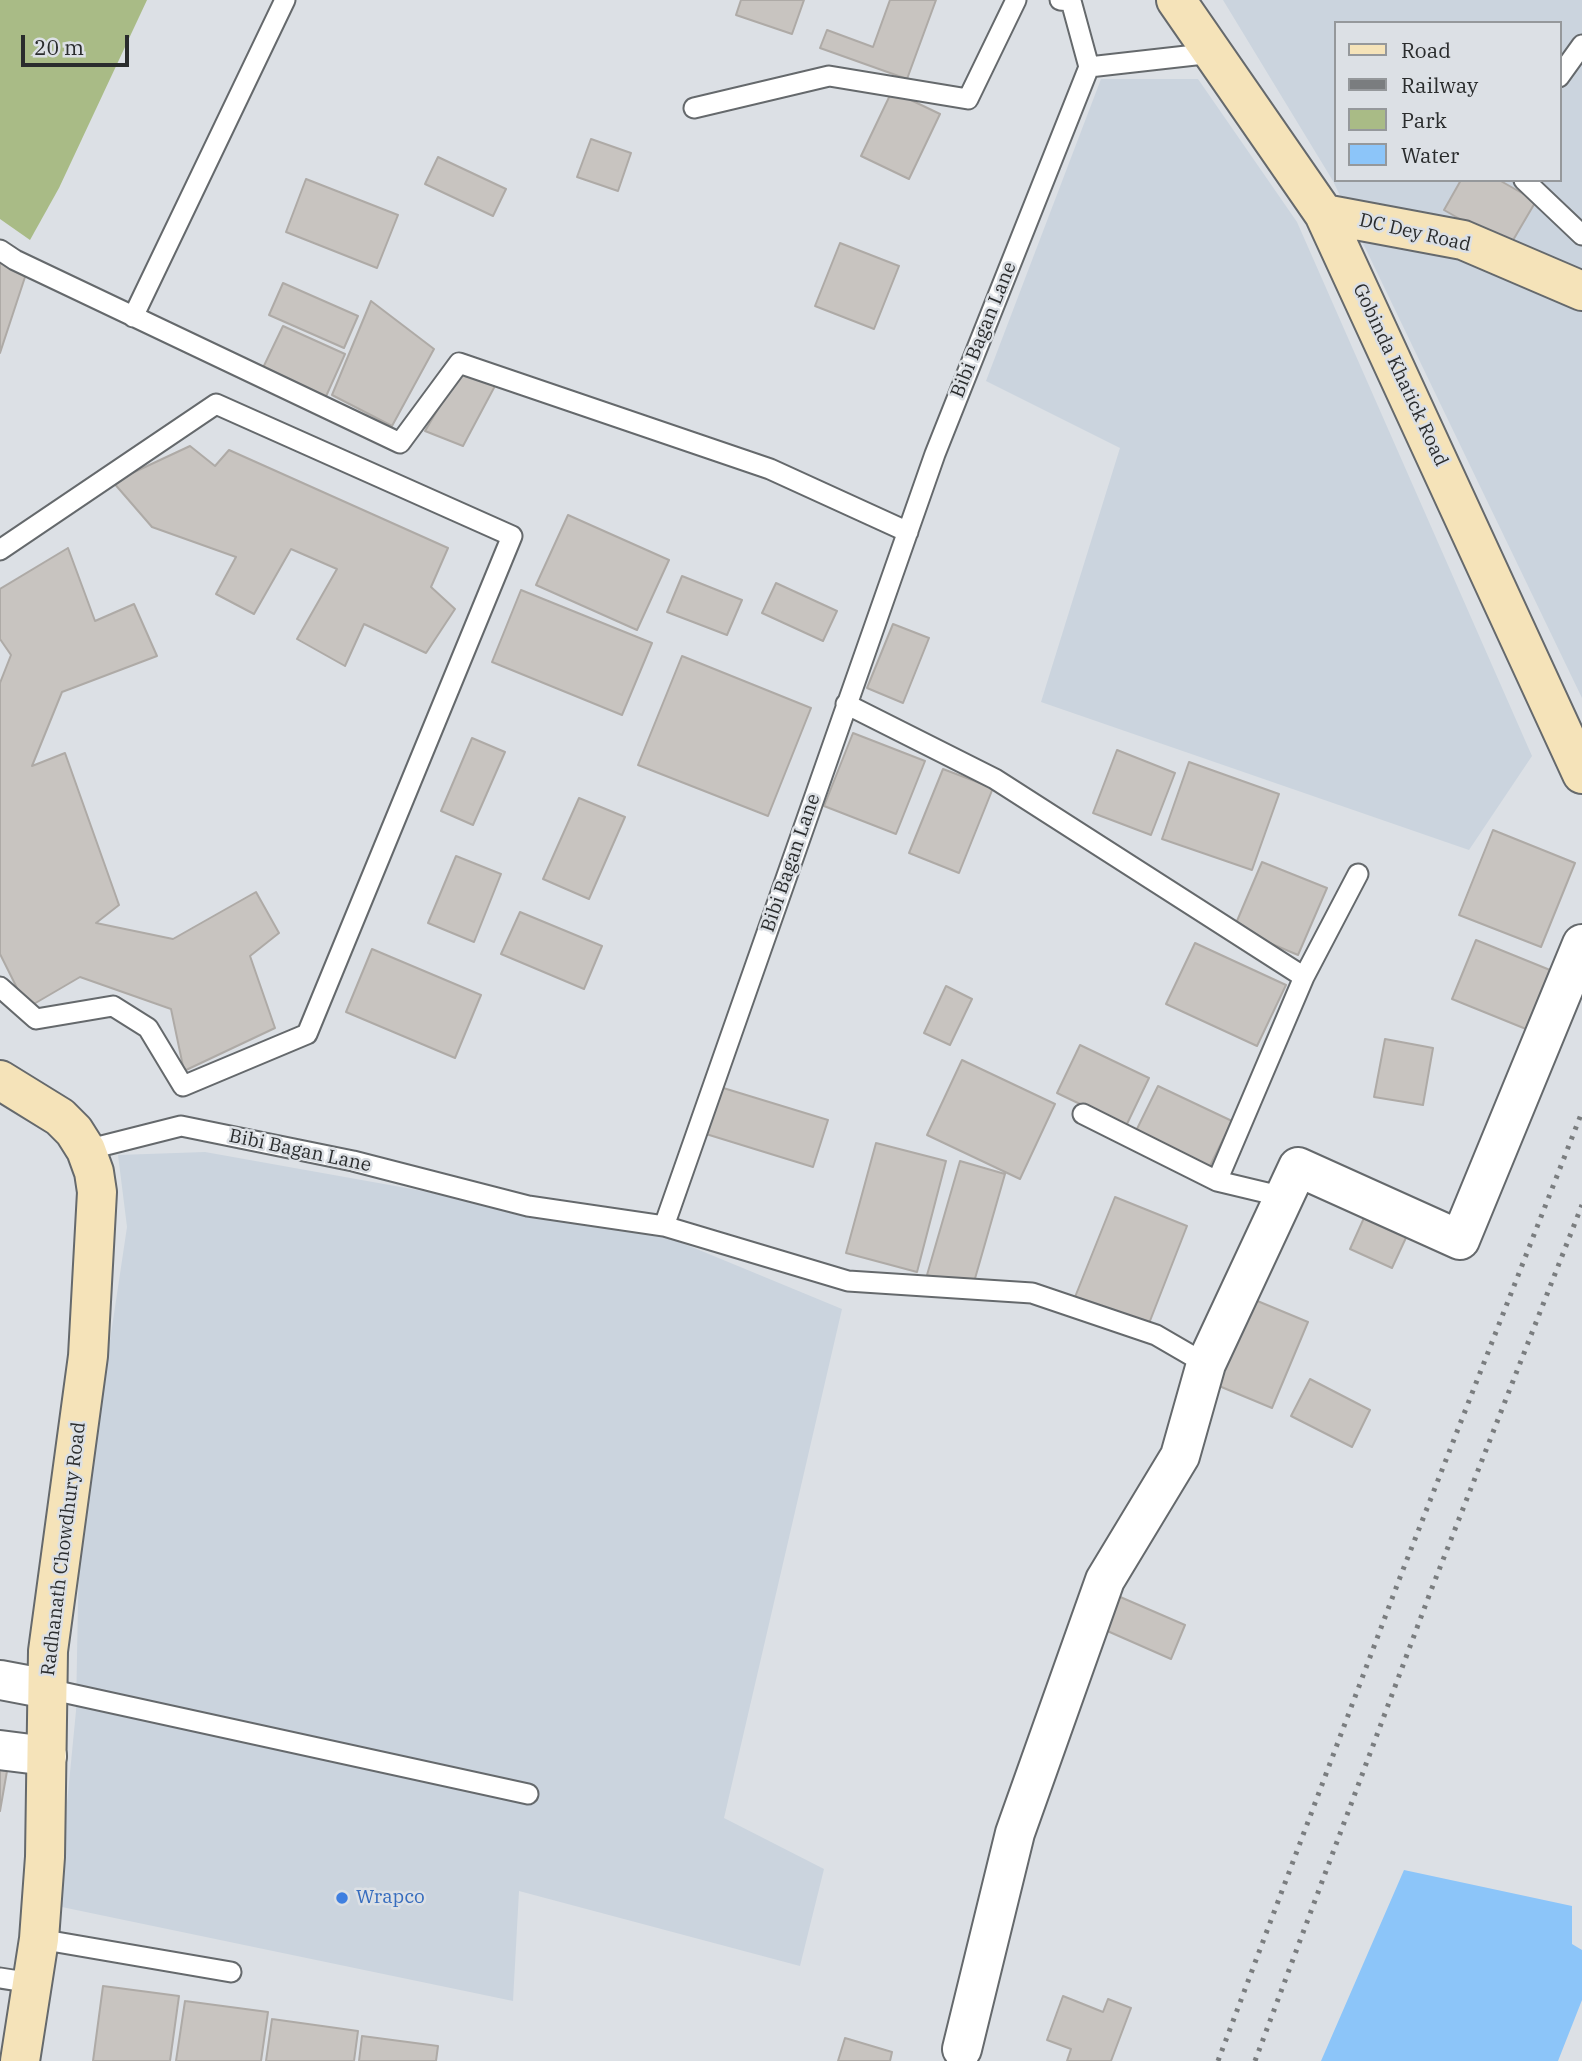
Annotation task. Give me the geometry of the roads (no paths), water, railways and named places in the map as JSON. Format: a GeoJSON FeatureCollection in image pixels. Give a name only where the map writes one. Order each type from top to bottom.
{"type":"FeatureCollection","features":[{"type":"Feature","properties":{"kind":"street","name":"Gobinda Khatick Road"},"geometry":{"type":"LineString","coordinates":[[1176,0],[1324,214],[1582,774]]}},
{"type":"Feature","properties":{"kind":"street","name":"DC Dey Road"},"geometry":{"type":"LineString","coordinates":[[1324,214],[1463,240],[1582,291]]}},
{"type":"Feature","properties":{"kind":"street"},"geometry":{"type":"LineString","coordinates":[[962,2049],[1015,1833],[1105,1580],[1180,1456],[1206,1364],[1298,1167],[1460,1240],[1582,944]]}},
{"type":"Feature","properties":{"kind":"street","name":"Radhanath Chowdhury Road"},"geometry":{"type":"LineString","coordinates":[[0,1080],[60,1117],[86,1150],[94,1172],[97,1192],[88,1356],[48,1651],[46,1857],[39,1939],[16,1981],[21,2061]]}},
{"type":"Feature","properties":{"kind":"street"},"geometry":{"type":"LineString","coordinates":[[0,1680],[48,1689]]}},
{"type":"Feature","properties":{"kind":"street"},"geometry":{"type":"LineString","coordinates":[[0,1750],[47,1756]]}},
{"type":"Feature","properties":{"kind":"lane"},"geometry":{"type":"LineString","coordinates":[[133,317],[285,0]]}},
{"type":"Feature","properties":{"kind":"lane"},"geometry":{"type":"LineString","coordinates":[[694,108],[830,76],[968,99],[1016,0]]}},
{"type":"Feature","properties":{"kind":"lane"},"geometry":{"type":"LineString","coordinates":[[1060,0],[1071,1],[1089,67],[1213,53]]}},
{"type":"Feature","properties":{"kind":"lane"},"geometry":{"type":"LineString","coordinates":[[1561,74],[1582,46]]}},
{"type":"Feature","properties":{"kind":"lane","name":"Bibi Bagan Lane"},"geometry":{"type":"LineString","coordinates":[[86,1150],[181,1126],[353,1161],[528,1206],[664,1226],[935,454],[1089,67]]}},
{"type":"Feature","properties":{"kind":"lane"},"geometry":{"type":"LineString","coordinates":[[1526,182],[1582,235]]}},
{"type":"Feature","properties":{"kind":"lane"},"geometry":{"type":"LineString","coordinates":[[0,250],[133,317],[400,443],[459,363],[770,469],[908,532]]}},
{"type":"Feature","properties":{"kind":"lane"},"geometry":{"type":"LineString","coordinates":[[0,550],[216,404],[512,536],[307,1034],[183,1086],[148,1028],[113,1006],[36,1019],[0,987]]}},
{"type":"Feature","properties":{"kind":"lane"},"geometry":{"type":"LineString","coordinates":[[846,704],[995,779],[1304,977]]}},
{"type":"Feature","properties":{"kind":"lane"},"geometry":{"type":"LineString","coordinates":[[1217,1181],[1304,977],[1357,874]]}},
{"type":"Feature","properties":{"kind":"lane"},"geometry":{"type":"LineString","coordinates":[[1083,1114],[1217,1181],[1284,1197]]}},
{"type":"Feature","properties":{"kind":"lane"},"geometry":{"type":"LineString","coordinates":[[664,1226],[848,1281],[1032,1293],[1156,1335],[1206,1364]]}},
{"type":"Feature","properties":{"kind":"lane"},"geometry":{"type":"LineString","coordinates":[[48,1689],[528,1794]]}},
{"type":"Feature","properties":{"kind":"lane"},"geometry":{"type":"LineString","coordinates":[[39,1939],[231,1972]]}},
{"type":"Feature","properties":{"kind":"water"},"geometry":{"type":"Polygon","coordinates":[[[1404,1870],[1572,1906],[1572,1944],[1582,1950],[1582,2000],[1558,2061],[1321,2061],[1404,1870]]]}},
{"type":"Feature","properties":{"kind":"railway"},"geometry":{"type":"LineString","coordinates":[[1218,2061],[1399,1580],[1582,1112]]}},
{"type":"Feature","properties":{"kind":"railway"},"geometry":{"type":"LineString","coordinates":[[1255,2061],[1430,1593],[1582,1205]]}},
{"type":"Feature","properties":{"kind":"place","name":"Wrapco"},"geometry":{"type":"Point","coordinates":[342,1898]}}]}
